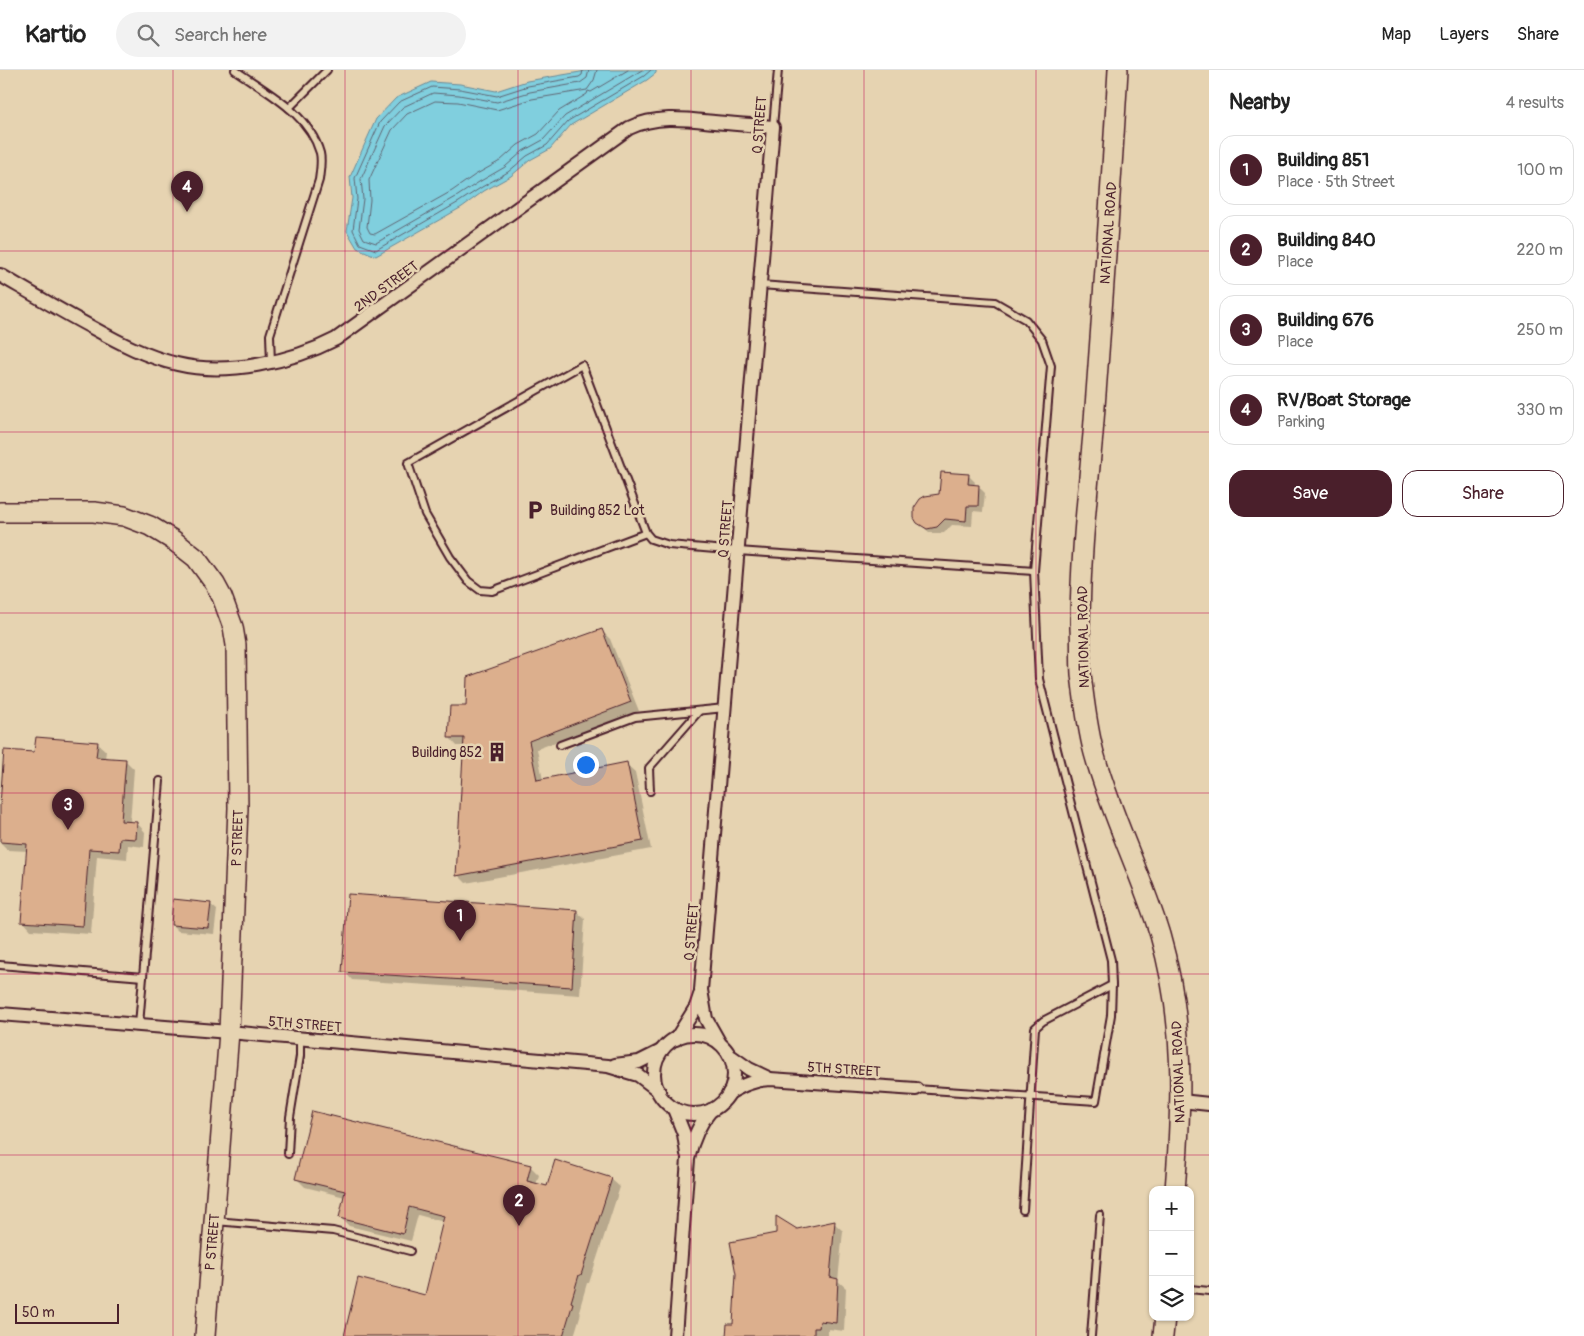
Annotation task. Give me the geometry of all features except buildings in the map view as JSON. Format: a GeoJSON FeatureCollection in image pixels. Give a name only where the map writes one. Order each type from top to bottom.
{"type":"FeatureCollection","features":[{"type":"Feature","properties":{"kind":"main road","name":"NATIONAL ROAD"},"geometry":{"type":"LineString","coordinates":[[1118,70],[1107,252],[1082,572],[1081,671],[1085,710],[1093,751],[1154,918],[1161,939],[1172,988],[1180,1055],[1181,1101],[1175,1186]]}},
{"type":"Feature","properties":{"kind":"main road","name":"P STREET"},"geometry":{"type":"LineString","coordinates":[[0,512],[109,513],[136,520],[161,531],[185,549],[206,571],[222,597],[233,627],[237,663],[238,808],[229,1032],[205,1336]]}},
{"type":"Feature","properties":{"kind":"main road"},"geometry":{"type":"LineString","coordinates":[[1163,1336],[1165,1321]]}},
{"type":"Feature","properties":{"kind":"street","name":"2ND STREET"},"geometry":{"type":"LineString","coordinates":[[0,275],[120,343],[142,353],[192,366],[216,368],[271,362],[317,350],[336,340],[629,128],[641,122],[658,119],[681,119],[773,127]]}},
{"type":"Feature","properties":{"kind":"street","name":"Q STREET"},"geometry":{"type":"LineString","coordinates":[[676,1039],[696,1008],[701,990],[773,127]]}},
{"type":"Feature","properties":{"kind":"street","name":"Q STREET"},"geometry":{"type":"LineString","coordinates":[[701,990],[706,1019],[719,1042]]}},
{"type":"Feature","properties":{"kind":"street","name":"5TH STREET"},"geometry":{"type":"LineString","coordinates":[[0,1014],[300,1038],[608,1066],[638,1075],[659,1091]]}},
{"type":"Feature","properties":{"kind":"street"},"geometry":{"type":"LineString","coordinates":[[675,1336],[688,1159],[695,1134],[701,1123],[711,1110],[729,1093],[735,1076],[732,1057],[719,1042],[710,1036],[693,1033],[676,1039],[661,1051],[654,1065],[653,1074],[654,1083],[674,1109],[684,1134],[688,1159]]}},
{"type":"Feature","properties":{"kind":"street","name":"5TH STREET"},"geometry":{"type":"LineString","coordinates":[[608,1066],[639,1062],[661,1051]]}},
{"type":"Feature","properties":{"kind":"street","name":"5TH STREET"},"geometry":{"type":"LineString","coordinates":[[732,1057],[749,1069],[770,1079]]}},
{"type":"Feature","properties":{"kind":"street","name":"5TH STREET"},"geometry":{"type":"LineString","coordinates":[[729,1093],[748,1083],[770,1079],[916,1089]]}},
{"type":"Feature","properties":{"kind":"street"},"geometry":{"type":"LineString","coordinates":[[1181,1101],[1209,1104]]}},
{"type":"Feature","properties":{"kind":"street"},"geometry":{"type":"LineString","coordinates":[[674,1109],[693,1114],[711,1110]]}},
{"type":"Feature","properties":{"kind":"lane"},"geometry":{"type":"LineString","coordinates":[[235,70],[289,108],[309,130],[320,154],[320,180],[270,335],[271,362]]}},
{"type":"Feature","properties":{"kind":"lane"},"geometry":{"type":"LineString","coordinates":[[289,108],[327,70]]}},
{"type":"Feature","properties":{"kind":"lane","name":"Q STREET"},"geometry":{"type":"LineString","coordinates":[[773,127],[778,70]]}},
{"type":"Feature","properties":{"kind":"lane"},"geometry":{"type":"LineString","coordinates":[[760,285],[995,302],[1026,320],[1042,340],[1051,366],[1034,571],[1040,679],[1111,960],[1111,1015],[1096,1101],[916,1089]]}},
{"type":"Feature","properties":{"kind":"lane"},"geometry":{"type":"LineString","coordinates":[[646,533],[492,591],[480,590],[468,581],[450,557],[425,514],[408,463],[582,365],[646,533],[651,539],[669,545],[738,551],[1034,571]]}},
{"type":"Feature","properties":{"kind":"lane"},"geometry":{"type":"LineString","coordinates":[[560,745],[634,717],[725,708]]}},
{"type":"Feature","properties":{"kind":"lane"},"geometry":{"type":"LineString","coordinates":[[650,791],[649,768],[699,711]]}},
{"type":"Feature","properties":{"kind":"lane"},"geometry":{"type":"LineString","coordinates":[[139,1025],[160,781]]}},
{"type":"Feature","properties":{"kind":"lane"},"geometry":{"type":"LineString","coordinates":[[0,965],[143,977]]}},
{"type":"Feature","properties":{"kind":"lane"},"geometry":{"type":"LineString","coordinates":[[1023,1210],[1035,1028],[1043,1021],[1112,985]]}},
{"type":"Feature","properties":{"kind":"lane"},"geometry":{"type":"LineString","coordinates":[[288,1154],[290,1117],[300,1056],[300,1038]]}},
{"type":"Feature","properties":{"kind":"lane"},"geometry":{"type":"LineString","coordinates":[[1091,1336],[1100,1215]]}},
{"type":"Feature","properties":{"kind":"lane"},"geometry":{"type":"LineString","coordinates":[[214,1221],[333,1231],[410,1251]]}},
{"type":"Feature","properties":{"kind":"lane"},"geometry":{"type":"LineString","coordinates":[[1194,1289],[1209,1290]]}},
{"type":"Feature","properties":{"kind":"water"},"geometry":{"type":"Polygon","coordinates":[[[592,70],[656,70],[656,73],[571,125],[550,149],[530,160],[511,176],[484,191],[462,207],[376,256],[357,248],[347,231],[352,198],[350,177],[376,119],[396,98],[431,82],[460,84],[496,91],[527,81],[592,70]]]}},
{"type":"Feature","properties":{"kind":"place","name":"RV/Boat Storage"},"geometry":{"type":"Point","coordinates":[187,212]}},
{"type":"Feature","properties":{"kind":"place","name":"Building 852 Lot"},"geometry":{"type":"Point","coordinates":[535,510]}},
{"type":"Feature","properties":{"kind":"place","name":"Building 852"},"geometry":{"type":"Point","coordinates":[497,752]}},
{"type":"Feature","properties":{"kind":"place","name":"Building 676"},"geometry":{"type":"Point","coordinates":[68,830]}},
{"type":"Feature","properties":{"kind":"place","name":"Building 851"},"geometry":{"type":"Point","coordinates":[460,941]}},
{"type":"Feature","properties":{"kind":"place","name":"Building 840"},"geometry":{"type":"Point","coordinates":[519,1226]}}]}
